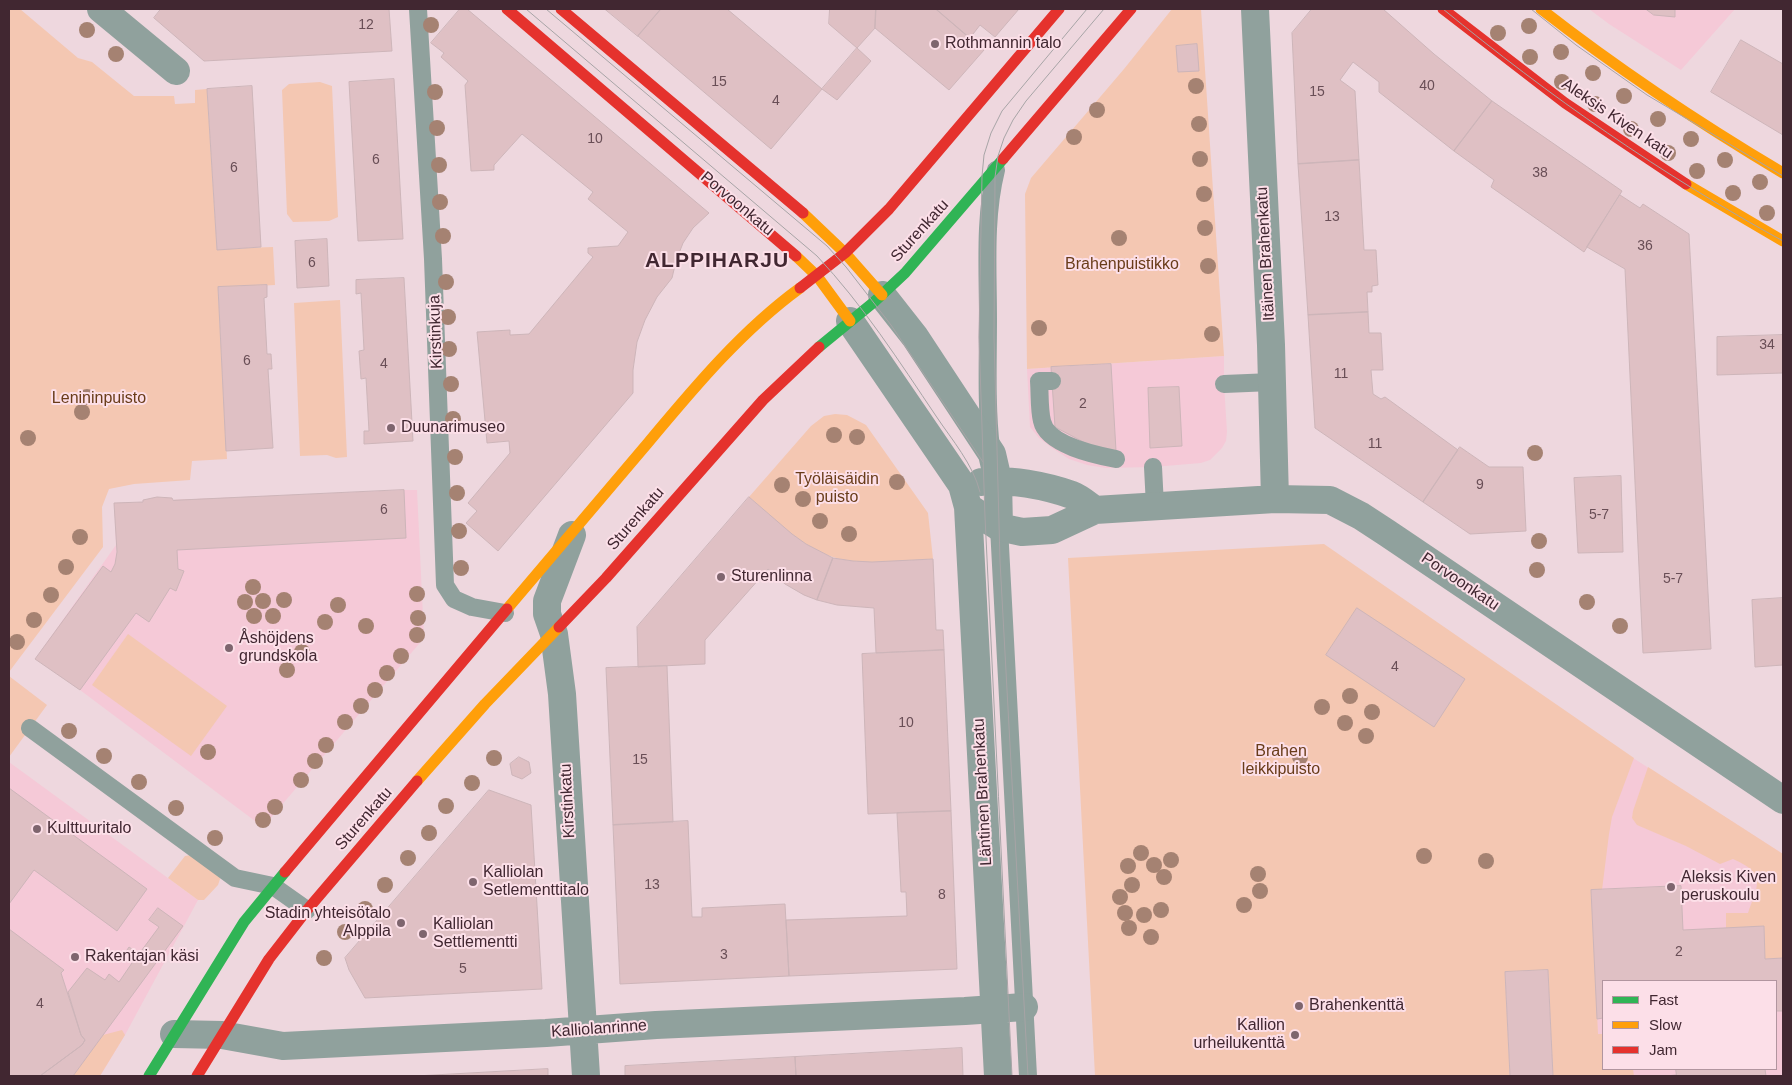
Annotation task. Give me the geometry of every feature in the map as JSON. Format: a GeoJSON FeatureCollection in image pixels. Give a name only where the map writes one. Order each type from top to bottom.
{"type":"FeatureCollection","features":[{"type":"Feature","properties":{"kind":"main road","name":"Porvoonkatu"},"geometry":{"type":"LineString","coordinates":[[507,9],[784,244],[817,276],[850,322]]}},
{"type":"Feature","properties":{"kind":"main road"},"geometry":{"type":"LineString","coordinates":[[561,9],[807,217],[845,253],[882,295]]}},
{"type":"Feature","properties":{"kind":"main road","name":"Sturenkatu"},"geometry":{"type":"LineString","coordinates":[[149,1076],[240,929],[273,886],[680,406],[728,352],[782,302],[845,253],[889,210],[1059,9]]}},
{"type":"Feature","properties":{"kind":"main road","name":"Sturenkatu"},"geometry":{"type":"LineString","coordinates":[[196,1076],[269,959],[307,910],[485,704],[606,578],[763,400],[813,353],[882,295],[905,273],[1131,9]]}},
{"type":"Feature","properties":{"kind":"main road","name":"Aleksis Kiven katu"},"geometry":{"type":"LineString","coordinates":[[1442,9],[1538,84],[1617,140],[1701,194],[1783,241]]}},
{"type":"Feature","properties":{"kind":"main road"},"geometry":{"type":"LineString","coordinates":[[1541,9],[1651,90],[1783,173]]}},
{"type":"Feature","properties":{"kind":"street"},"geometry":{"type":"LineString","coordinates":[[101,9],[176,71]]}},
{"type":"Feature","properties":{"kind":"street","name":"Itäinen Brahenkatu"},"geometry":{"type":"LineString","coordinates":[[1255,9],[1272,382],[1275,500]]}},
{"type":"Feature","properties":{"kind":"street"},"geometry":{"type":"LineString","coordinates":[[882,295],[914,337],[995,467],[1022,483],[1074,496],[1095,510]]}},
{"type":"Feature","properties":{"kind":"street","name":"Porvoonkatu"},"geometry":{"type":"LineString","coordinates":[[850,322],[965,496],[999,527],[1022,532],[1052,530],[1095,510],[1275,500],[1330,500],[1361,516],[1783,800]]}},
{"type":"Feature","properties":{"kind":"street"},"geometry":{"type":"LineString","coordinates":[[965,496],[995,467]]}},
{"type":"Feature","properties":{"kind":"street"},"geometry":{"type":"LineString","coordinates":[[995,467],[999,527]]}},
{"type":"Feature","properties":{"kind":"street","name":"Läntinen Brahenkatu"},"geometry":{"type":"LineString","coordinates":[[965,496],[998,1076]]}},
{"type":"Feature","properties":{"kind":"street","name":"Kirstinkatu"},"geometry":{"type":"LineString","coordinates":[[574,531],[547,601],[547,614],[554,634],[562,694],[586,1076]]}},
{"type":"Feature","properties":{"kind":"street","name":"Kalliolanrinne"},"geometry":{"type":"LineString","coordinates":[[174,1034],[222,1036],[283,1046],[1024,1007]]}},
{"type":"Feature","properties":{"kind":"lane","name":"Kirstinkuja"},"geometry":{"type":"LineString","coordinates":[[418,9],[433,259],[445,585],[454,599],[472,607],[505,612]]}},
{"type":"Feature","properties":{"kind":"lane"},"geometry":{"type":"LineString","coordinates":[[995,467],[988,401],[988,228],[992,185],[996,166]]}},
{"type":"Feature","properties":{"kind":"lane"},"geometry":{"type":"LineString","coordinates":[[1052,381],[1039,382],[1042,423],[1050,434],[1070,446],[1093,455],[1116,459]]}},
{"type":"Feature","properties":{"kind":"lane"},"geometry":{"type":"LineString","coordinates":[[1224,384],[1272,382]]}},
{"type":"Feature","properties":{"kind":"lane"},"geometry":{"type":"LineString","coordinates":[[1152,467],[1155,506]]}},
{"type":"Feature","properties":{"kind":"lane"},"geometry":{"type":"LineString","coordinates":[[999,527],[1028,1076]]}},
{"type":"Feature","properties":{"kind":"lane"},"geometry":{"type":"LineString","coordinates":[[30,728],[235,878],[273,886],[307,910]]}},
{"type":"Feature","properties":{"kind":"shaded area"},"geometry":{"type":"Polygon","coordinates":[[[1589,9],[1735,9],[1681,70],[1589,9]]]}},
{"type":"Feature","properties":{"kind":"shaded area"},"geometry":{"type":"Polygon","coordinates":[[[1224,356],[1226,441],[1210,460],[1201,463],[1153,467],[1106,468],[1087,465],[1069,459],[1052,448],[1039,438],[1030,427],[1027,369],[1224,356]]]}},
{"type":"Feature","properties":{"kind":"shaded area","name":"Åshöjdens grundskola"},"geometry":{"type":"Polygon","coordinates":[[[417,490],[424,638],[263,827],[80,690],[35,659],[116,545],[114,503],[142,502],[143,500],[157,497],[172,498],[173,500],[417,490]]]}},
{"type":"Feature","properties":{"kind":"shaded area","name":"Aleksis Kiven peruskoulu"},"geometry":{"type":"Polygon","coordinates":[[[1630,756],[1783,854],[1783,1076],[1553,1076],[1548,970],[1630,756]]]}},
{"type":"Feature","properties":{"kind":"shaded area"},"geometry":{"type":"Polygon","coordinates":[[[9,762],[198,900],[125,1035],[100,1076],[9,1076],[9,762]]]}},
{"type":"Feature","properties":{"kind":"green space","name":"Lenininpuisto"},"geometry":{"type":"Polygon","coordinates":[[[9,9],[20,9],[78,58],[92,62],[134,96],[174,96],[175,104],[195,103],[195,90],[207,89],[217,249],[273,247],[275,285],[218,288],[227,459],[192,461],[190,480],[134,484],[109,489],[102,507],[103,547],[9,672],[9,9]]]}},
{"type":"Feature","properties":{"kind":"green space","name":"Brahenpuistikko"},"geometry":{"type":"Polygon","coordinates":[[[1172,9],[1201,9],[1224,356],[1027,369],[1025,194],[1031,178],[1124,69],[1172,9]]]}},
{"type":"Feature","properties":{"kind":"green space"},"geometry":{"type":"Polygon","coordinates":[[[320,82],[332,86],[338,217],[329,221],[293,222],[287,214],[282,90],[289,84],[320,82]]]}},
{"type":"Feature","properties":{"kind":"green space"},"geometry":{"type":"Polygon","coordinates":[[[340,300],[347,457],[336,458],[327,455],[300,456],[294,303],[340,300]]]}},
{"type":"Feature","properties":{"kind":"green space","name":"Työläisäidin puisto"},"geometry":{"type":"Polygon","coordinates":[[[835,414],[847,415],[866,425],[928,513],[933,559],[870,563],[833,557],[809,546],[799,539],[749,497],[811,426],[824,416],[835,414]]]}},
{"type":"Feature","properties":{"kind":"green space","name":"Brahen leikkipuisto"},"geometry":{"type":"Polygon","coordinates":[[[1324,544],[1634,758],[1612,817],[1602,890],[1591,891],[1598,1034],[1602,1034],[1602,1070],[1633,1070],[1634,1076],[1553,1076],[1548,970],[1505,972],[1510,1076],[1095,1076],[1068,558],[1324,544]]]}},
{"type":"Feature","properties":{"kind":"green space"},"geometry":{"type":"Polygon","coordinates":[[[128,634],[227,706],[191,756],[92,685],[128,634]]]}},
{"type":"Feature","properties":{"kind":"green space"},"geometry":{"type":"Polygon","coordinates":[[[9,676],[47,705],[9,757],[9,676]]]}},
{"type":"Feature","properties":{"kind":"green space"},"geometry":{"type":"Polygon","coordinates":[[[1648,767],[1783,854],[1783,958],[1765,959],[1764,926],[1726,928],[1726,913],[1748,913],[1757,887],[1755,875],[1751,870],[1733,859],[1720,864],[1686,846],[1637,825],[1632,818],[1648,767]]]}},
{"type":"Feature","properties":{"kind":"green space"},"geometry":{"type":"Polygon","coordinates":[[[191,855],[221,876],[218,885],[204,900],[198,900],[168,878],[185,856],[191,855]]]}},
{"type":"Feature","properties":{"kind":"green space"},"geometry":{"type":"Polygon","coordinates":[[[122,1030],[125,1035],[100,1076],[73,1076],[103,1035],[122,1030]]]}},
{"type":"Feature","properties":{"kind":"building"},"geometry":{"type":"Polygon","coordinates":[[[161,9],[389,9],[392,51],[204,61],[154,18],[161,9]]]}},
{"type":"Feature","properties":{"kind":"building"},"geometry":{"type":"Polygon","coordinates":[[[460,9],[467,9],[709,213],[693,228],[683,243],[672,278],[657,297],[645,320],[637,342],[633,370],[633,393],[498,551],[466,523],[477,511],[468,503],[510,453],[509,441],[487,443],[477,332],[510,330],[510,335],[529,334],[593,257],[588,253],[588,248],[618,246],[628,232],[588,199],[593,192],[522,134],[494,165],[494,170],[471,171],[465,85],[468,81],[441,57],[444,53],[431,43],[460,9]]]}},
{"type":"Feature","properties":{"kind":"building"},"geometry":{"type":"Polygon","coordinates":[[[605,9],[661,9],[638,36],[605,9]]]}},
{"type":"Feature","properties":{"kind":"building"},"geometry":{"type":"Polygon","coordinates":[[[661,9],[727,9],[822,89],[771,149],[638,36],[661,9]]]}},
{"type":"Feature","properties":{"kind":"building"},"geometry":{"type":"Polygon","coordinates":[[[830,9],[876,9],[875,28],[857,48],[829,24],[830,9]]]}},
{"type":"Feature","properties":{"kind":"building","name":"Rothmannin talo"},"geometry":{"type":"Polygon","coordinates":[[[876,9],[936,9],[984,50],[949,90],[875,28],[876,9]]]}},
{"type":"Feature","properties":{"kind":"building"},"geometry":{"type":"Polygon","coordinates":[[[936,9],[1019,9],[995,37],[980,25],[970,38],[936,9]]]}},
{"type":"Feature","properties":{"kind":"building"},"geometry":{"type":"Polygon","coordinates":[[[1312,9],[1383,9],[1492,101],[1454,151],[1379,92],[1379,82],[1353,62],[1340,80],[1355,91],[1359,160],[1298,164],[1292,33],[1312,9]]]}},
{"type":"Feature","properties":{"kind":"building"},"geometry":{"type":"Polygon","coordinates":[[[1646,9],[1675,9],[1675,17],[1654,15],[1646,9]]]}},
{"type":"Feature","properties":{"kind":"building"},"geometry":{"type":"Polygon","coordinates":[[[1741,40],[1783,64],[1783,135],[1711,92],[1741,40]]]}},
{"type":"Feature","properties":{"kind":"building"},"geometry":{"type":"Polygon","coordinates":[[[1197,44],[1199,71],[1178,72],[1176,46],[1197,44]]]}},
{"type":"Feature","properties":{"kind":"building"},"geometry":{"type":"Polygon","coordinates":[[[857,48],[871,61],[837,100],[822,89],[857,48]]]}},
{"type":"Feature","properties":{"kind":"building"},"geometry":{"type":"Polygon","coordinates":[[[394,79],[403,239],[358,241],[349,82],[394,79]]]}},
{"type":"Feature","properties":{"kind":"building"},"geometry":{"type":"Polygon","coordinates":[[[252,86],[261,247],[217,250],[207,89],[252,86]]]}},
{"type":"Feature","properties":{"kind":"building"},"geometry":{"type":"Polygon","coordinates":[[[1492,101],[1622,191],[1584,252],[1491,187],[1494,180],[1454,151],[1492,101]]]}},
{"type":"Feature","properties":{"kind":"building"},"geometry":{"type":"Polygon","coordinates":[[[1359,160],[1364,250],[1376,250],[1378,285],[1372,286],[1372,292],[1367,292],[1368,312],[1308,315],[1298,164],[1359,160]]]}},
{"type":"Feature","properties":{"kind":"building"},"geometry":{"type":"Polygon","coordinates":[[[1620,195],[1640,208],[1643,204],[1689,234],[1711,649],[1643,653],[1625,269],[1587,247],[1620,195]]]}},
{"type":"Feature","properties":{"kind":"building"},"geometry":{"type":"Polygon","coordinates":[[[327,239],[329,286],[297,288],[295,241],[327,239]]]}},
{"type":"Feature","properties":{"kind":"building"},"geometry":{"type":"Polygon","coordinates":[[[404,278],[413,441],[364,444],[364,431],[369,431],[366,378],[361,379],[359,351],[364,350],[361,293],[356,294],[356,280],[404,278]]]}},
{"type":"Feature","properties":{"kind":"building"},"geometry":{"type":"Polygon","coordinates":[[[267,285],[267,297],[264,298],[267,354],[271,354],[272,369],[268,369],[273,448],[226,451],[218,287],[267,285]]]}},
{"type":"Feature","properties":{"kind":"building"},"geometry":{"type":"Polygon","coordinates":[[[1368,312],[1369,333],[1381,333],[1383,370],[1371,370],[1373,394],[1381,399],[1385,397],[1458,450],[1423,502],[1315,428],[1308,315],[1368,312]]]}},
{"type":"Feature","properties":{"kind":"building"},"geometry":{"type":"Polygon","coordinates":[[[1783,335],[1783,373],[1717,375],[1717,337],[1783,335]]]}},
{"type":"Feature","properties":{"kind":"building"},"geometry":{"type":"Polygon","coordinates":[[[1111,364],[1116,451],[1091,446],[1055,427],[1051,367],[1111,364]]]}},
{"type":"Feature","properties":{"kind":"building"},"geometry":{"type":"Polygon","coordinates":[[[1179,387],[1182,446],[1150,448],[1148,388],[1179,387]]]}},
{"type":"Feature","properties":{"kind":"building"},"geometry":{"type":"Polygon","coordinates":[[[1460,447],[1489,467],[1523,467],[1526,531],[1470,534],[1423,502],[1460,447]]]}},
{"type":"Feature","properties":{"kind":"building"},"geometry":{"type":"Polygon","coordinates":[[[1621,476],[1623,552],[1578,553],[1574,478],[1621,476]]]}},
{"type":"Feature","properties":{"kind":"building"},"geometry":{"type":"Polygon","coordinates":[[[404,490],[406,538],[177,550],[178,569],[184,571],[176,591],[170,588],[149,622],[136,613],[80,690],[35,659],[103,566],[111,572],[115,564],[117,552],[114,503],[143,502],[143,500],[157,497],[172,498],[173,500],[404,490]]]}},
{"type":"Feature","properties":{"kind":"building","name":"Sturenlinna"},"geometry":{"type":"Polygon","coordinates":[[[749,497],[792,534],[806,544],[833,558],[817,600],[785,584],[768,569],[705,640],[705,664],[638,667],[637,627],[749,497]]]}},
{"type":"Feature","properties":{"kind":"building"},"geometry":{"type":"Polygon","coordinates":[[[833,558],[872,562],[933,559],[936,630],[943,630],[944,650],[876,653],[874,608],[837,605],[817,600],[833,558]]]}},
{"type":"Feature","properties":{"kind":"building"},"geometry":{"type":"Polygon","coordinates":[[[1783,598],[1783,665],[1755,667],[1752,600],[1783,598]]]}},
{"type":"Feature","properties":{"kind":"building"},"geometry":{"type":"Polygon","coordinates":[[[1357,608],[1465,679],[1434,727],[1326,655],[1357,608]]]}},
{"type":"Feature","properties":{"kind":"building"},"geometry":{"type":"Polygon","coordinates":[[[944,650],[951,811],[868,814],[862,654],[944,650]]]}},
{"type":"Feature","properties":{"kind":"building"},"geometry":{"type":"Polygon","coordinates":[[[667,666],[673,822],[613,825],[606,668],[667,666]]]}},
{"type":"Feature","properties":{"kind":"building"},"geometry":{"type":"Polygon","coordinates":[[[519,757],[529,762],[531,773],[522,779],[512,775],[510,764],[519,757]]]}},
{"type":"Feature","properties":{"kind":"building","name":"Kulttuuritalo"},"geometry":{"type":"Polygon","coordinates":[[[9,788],[147,889],[117,931],[34,870],[9,904],[9,788]]]}},
{"type":"Feature","properties":{"kind":"building","name":"Kalliolan Setlementtitalo"},"geometry":{"type":"Polygon","coordinates":[[[489,790],[531,805],[542,989],[365,998],[349,970],[345,958],[489,790]]]}},
{"type":"Feature","properties":{"kind":"building"},"geometry":{"type":"Polygon","coordinates":[[[951,811],[957,969],[789,976],[786,920],[907,916],[906,892],[901,892],[897,813],[951,811]]]}},
{"type":"Feature","properties":{"kind":"building"},"geometry":{"type":"Polygon","coordinates":[[[688,821],[692,917],[702,917],[702,908],[785,904],[789,976],[620,984],[613,825],[688,821]]]}},
{"type":"Feature","properties":{"kind":"building"},"geometry":{"type":"Polygon","coordinates":[[[1681,886],[1683,930],[1764,926],[1765,959],[1783,958],[1783,1011],[1777,1011],[1777,980],[1602,980],[1602,1018],[1597,1019],[1591,890],[1681,886]]]}},
{"type":"Feature","properties":{"kind":"building"},"geometry":{"type":"Polygon","coordinates":[[[158,908],[183,926],[73,1076],[40,1076],[82,1045],[85,1040],[81,1035],[68,992],[87,968],[105,980],[109,974],[119,982],[134,960],[125,953],[129,947],[139,954],[159,927],[149,920],[158,908]]]}},
{"type":"Feature","properties":{"kind":"building"},"geometry":{"type":"Polygon","coordinates":[[[9,929],[64,970],[61,973],[81,1035],[85,1040],[82,1045],[40,1076],[9,1076],[9,929]]]}},
{"type":"Feature","properties":{"kind":"building"},"geometry":{"type":"Polygon","coordinates":[[[1548,970],[1553,1076],[1510,1076],[1505,972],[1548,970]]]}},
{"type":"Feature","properties":{"kind":"building"},"geometry":{"type":"Polygon","coordinates":[[[962,1048],[963,1076],[796,1076],[795,1057],[962,1048]]]}},
{"type":"Feature","properties":{"kind":"building"},"geometry":{"type":"Polygon","coordinates":[[[795,1057],[796,1076],[625,1076],[625,1066],[795,1057]]]}},
{"type":"Feature","properties":{"kind":"building"},"geometry":{"type":"Polygon","coordinates":[[[548,1069],[548,1076],[416,1076],[548,1069]]]}},
{"type":"Feature","properties":{"kind":"building"},"geometry":{"type":"Polygon","coordinates":[[[1676,1070],[1765,1070],[1766,1076],[1666,1076],[1676,1075],[1676,1070]]]}},
{"type":"Feature","properties":{"kind":"tram line"},"geometry":{"type":"LineString","coordinates":[[526,9],[817,256],[850,294],[894,354],[961,452],[977,482],[980,492]]}},
{"type":"Feature","properties":{"kind":"tram line"},"geometry":{"type":"LineString","coordinates":[[546,9],[827,246],[846,267],[891,325],[983,462]]}},
{"type":"Feature","properties":{"kind":"tram line"},"geometry":{"type":"LineString","coordinates":[[1012,1076],[985,517],[979,337],[982,176],[984,155],[991,133],[1002,111],[1087,9]]}},
{"type":"Feature","properties":{"kind":"tram line"},"geometry":{"type":"LineString","coordinates":[[1028,1076],[1000,561],[994,337],[995,177],[998,156],[1013,120],[1026,101],[1104,9]]}},
{"type":"Feature","properties":{"kind":"tram line"},"geometry":{"type":"LineString","coordinates":[[1443,9],[1524,73],[1607,133],[1650,162],[1783,241]]}},
{"type":"Feature","properties":{"kind":"tram line"},"geometry":{"type":"LineString","coordinates":[[1531,9],[1576,45],[1647,95],[1783,176]]}},
{"type":"Feature","properties":{"kind":"traffic: fast"},"geometry":{"type":"LineString","coordinates":[[819,347],[874,302],[905,273],[1003,159]]}},
{"type":"Feature","properties":{"kind":"traffic: fast"},"geometry":{"type":"LineString","coordinates":[[149,1076],[244,922],[285,872]]}},
{"type":"Feature","properties":{"kind":"traffic: slow"},"geometry":{"type":"LineString","coordinates":[[1541,9],[1659,95],[1783,173]]}},
{"type":"Feature","properties":{"kind":"traffic: slow"},"geometry":{"type":"LineString","coordinates":[[1686,184],[1783,241]]}},
{"type":"Feature","properties":{"kind":"traffic: slow"},"geometry":{"type":"LineString","coordinates":[[803,213],[845,253],[882,295]]}},
{"type":"Feature","properties":{"kind":"traffic: slow"},"geometry":{"type":"LineString","coordinates":[[796,256],[817,276],[850,321]]}},
{"type":"Feature","properties":{"kind":"traffic: slow"},"geometry":{"type":"LineString","coordinates":[[507,609],[700,382],[758,323],[800,288]]}},
{"type":"Feature","properties":{"kind":"traffic: slow"},"geometry":{"type":"LineString","coordinates":[[417,781],[485,704],[559,627]]}},
{"type":"Feature","properties":{"kind":"traffic: jam"},"geometry":{"type":"LineString","coordinates":[[507,9],[796,256]]}},
{"type":"Feature","properties":{"kind":"traffic: jam"},"geometry":{"type":"LineString","coordinates":[[561,9],[803,213]]}},
{"type":"Feature","properties":{"kind":"traffic: jam"},"geometry":{"type":"LineString","coordinates":[[800,288],[845,253],[889,209],[1059,9]]}},
{"type":"Feature","properties":{"kind":"traffic: jam"},"geometry":{"type":"LineString","coordinates":[[1003,159],[1131,9]]}},
{"type":"Feature","properties":{"kind":"traffic: jam"},"geometry":{"type":"LineString","coordinates":[[1443,9],[1565,103],[1686,184]]}},
{"type":"Feature","properties":{"kind":"traffic: jam"},"geometry":{"type":"LineString","coordinates":[[559,627],[606,578],[763,400],[819,347]]}},
{"type":"Feature","properties":{"kind":"traffic: jam"},"geometry":{"type":"LineString","coordinates":[[285,872],[507,609]]}},
{"type":"Feature","properties":{"kind":"traffic: jam"},"geometry":{"type":"LineString","coordinates":[[197,1076],[269,959],[307,910],[417,781]]}},
{"type":"Feature","properties":{"kind":"place","name":"Rothmannin talo"},"geometry":{"type":"Point","coordinates":[935,44]}},
{"type":"Feature","properties":{"kind":"place","name":"Duunarimuseo"},"geometry":{"type":"Point","coordinates":[391,428]}},
{"type":"Feature","properties":{"kind":"place","name":"Sturenlinna"},"geometry":{"type":"Point","coordinates":[721,577]}},
{"type":"Feature","properties":{"kind":"place","name":"Åshöjdens grundskola"},"geometry":{"type":"Point","coordinates":[229,648]}},
{"type":"Feature","properties":{"kind":"place","name":"Kulttuuritalo"},"geometry":{"type":"Point","coordinates":[37,829]}},
{"type":"Feature","properties":{"kind":"place","name":"Kalliolan Setlementtitalo"},"geometry":{"type":"Point","coordinates":[473,882]}},
{"type":"Feature","properties":{"kind":"place","name":"Aleksis Kiven peruskoulu"},"geometry":{"type":"Point","coordinates":[1671,887]}},
{"type":"Feature","properties":{"kind":"place","name":"Stadin yhteisötalo Alppila"},"geometry":{"type":"Point","coordinates":[401,923]}},
{"type":"Feature","properties":{"kind":"place","name":"Kalliolan Settlementti"},"geometry":{"type":"Point","coordinates":[423,934]}},
{"type":"Feature","properties":{"kind":"place","name":"Rakentajan käsi"},"geometry":{"type":"Point","coordinates":[75,957]}},
{"type":"Feature","properties":{"kind":"place","name":"Brahenkenttä"},"geometry":{"type":"Point","coordinates":[1299,1006]}},
{"type":"Feature","properties":{"kind":"place","name":"Kallion urheilukenttä"},"geometry":{"type":"Point","coordinates":[1295,1035]}},
{"type":"Feature","properties":{"kind":"district","name":"ALPPIHARJU"},"geometry":{"type":"Point","coordinates":[717,261]}}]}
